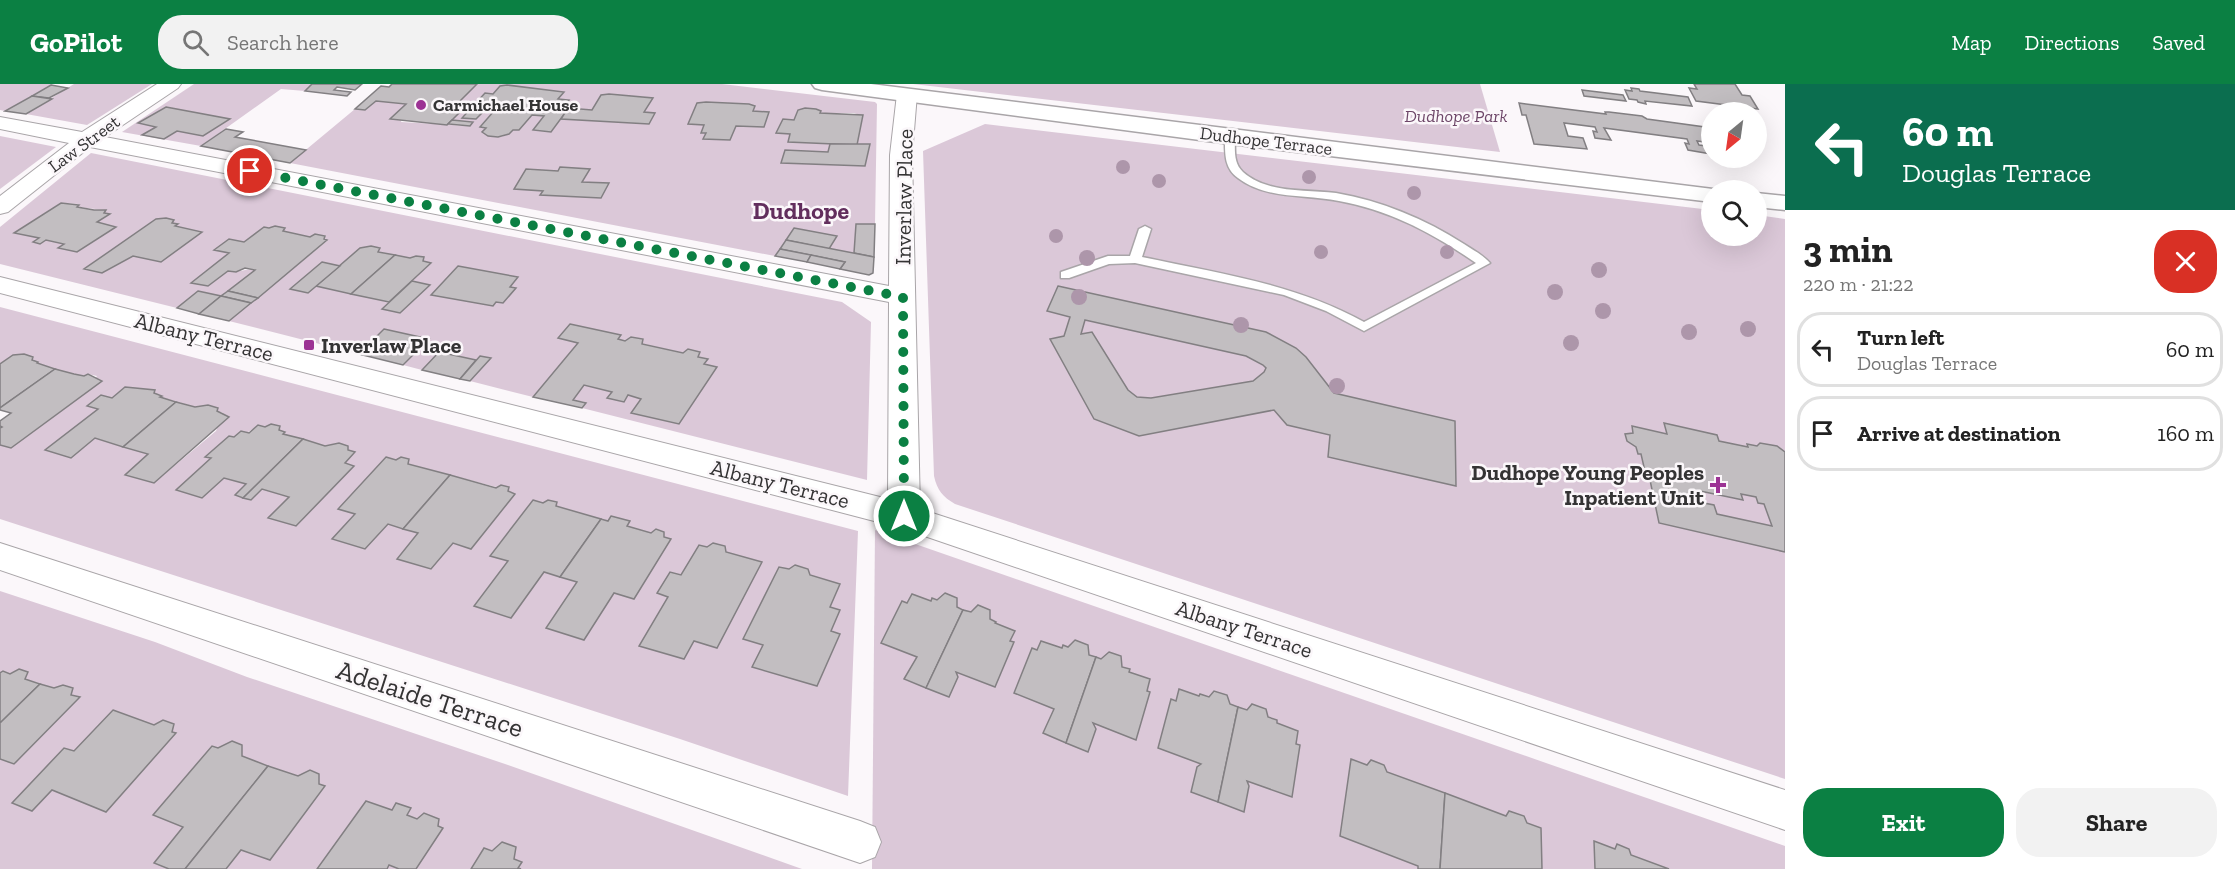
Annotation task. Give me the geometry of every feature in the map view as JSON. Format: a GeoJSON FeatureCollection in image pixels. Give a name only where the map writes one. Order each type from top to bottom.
{"type":"FeatureCollection","features":[{"type":"Feature","properties":{"kind":"street","name":"Law Street"},"geometry":{"type":"LineString","coordinates":[[0,207],[87,139],[171,84]]}},
{"type":"Feature","properties":{"kind":"street","name":"Dudhope Terrace"},"geometry":{"type":"LineString","coordinates":[[822,84],[1230,137],[1701,194]]}},
{"type":"Feature","properties":{"kind":"street","name":"Inverlaw Place"},"geometry":{"type":"LineString","coordinates":[[904,516],[901,155],[907,94]]}},
{"type":"Feature","properties":{"kind":"street"},"geometry":{"type":"LineString","coordinates":[[0,123],[903,297]]}},
{"type":"Feature","properties":{"kind":"street"},"geometry":{"type":"LineString","coordinates":[[1767,201],[1785,202]]}},
{"type":"Feature","properties":{"kind":"street","name":"Albany Terrace"},"geometry":{"type":"LineString","coordinates":[[0,285],[904,516],[1785,810]]}},
{"type":"Feature","properties":{"kind":"street","name":"Adelaide Terrace"},"geometry":{"type":"LineString","coordinates":[[0,556],[860,842]]}},
{"type":"Feature","properties":{"kind":"lane"},"geometry":{"type":"LineString","coordinates":[[1065,275],[1108,260],[1135,259],[1287,292],[1330,308],[1364,327],[1484,263],[1445,236],[1380,207],[1338,198],[1278,190],[1249,180],[1240,175],[1230,164],[1230,137]]}},
{"type":"Feature","properties":{"kind":"lane"},"geometry":{"type":"LineString","coordinates":[[1135,259],[1145,229]]}},
{"type":"Feature","properties":{"kind":"green space"},"geometry":{"type":"Polygon","coordinates":[[[0,84],[53,84],[5,111],[0,110],[0,84]]]}},
{"type":"Feature","properties":{"kind":"green space"},"geometry":{"type":"Polygon","coordinates":[[[74,84],[152,84],[87,125],[26,114],[74,84]]]}},
{"type":"Feature","properties":{"kind":"green space"},"geometry":{"type":"Polygon","coordinates":[[[194,84],[313,85],[305,91],[281,89],[201,146],[122,132],[194,84]]]}},
{"type":"Feature","properties":{"kind":"green space"},"geometry":{"type":"Polygon","coordinates":[[[477,84],[722,84],[875,102],[877,104],[875,224],[856,224],[854,253],[829,249],[836,236],[794,228],[775,256],[290,163],[355,109],[365,110],[376,101],[406,104],[401,122],[470,126],[473,122],[452,120],[461,110],[433,107],[437,103],[456,105],[477,84]],[[500,86],[493,94],[485,93],[462,118],[476,119],[484,111],[494,111],[480,126],[486,128],[483,132],[498,137],[513,130],[519,130],[532,115],[544,116],[533,130],[551,132],[561,119],[649,124],[655,113],[644,112],[652,99],[647,97],[601,95],[592,110],[562,109],[558,99],[563,92],[500,86]],[[703,103],[704,125],[701,133],[706,133],[703,139],[730,140],[736,126],[753,111],[755,106],[748,104],[703,103]],[[805,108],[798,110],[794,120],[783,120],[777,133],[790,134],[788,142],[830,144],[828,152],[782,163],[865,166],[869,145],[857,144],[863,116],[854,113],[820,113],[821,111],[805,108]]]}},
{"type":"Feature","properties":{"kind":"green space","name":"Dudhope Park"},"geometry":{"type":"Polygon","coordinates":[[[913,84],[1480,84],[1500,152],[913,84]]]}},
{"type":"Feature","properties":{"kind":"green space"},"geometry":{"type":"Polygon","coordinates":[[[985,124],[1701,209],[1701,246],[1767,246],[1767,216],[1785,219],[1785,779],[955,504],[947,499],[941,493],[934,476],[923,151],[985,124]]]}},
{"type":"Feature","properties":{"kind":"green space"},"geometry":{"type":"Polygon","coordinates":[[[0,136],[56,147],[0,189],[0,136]]]}},
{"type":"Feature","properties":{"kind":"green space"},"geometry":{"type":"Polygon","coordinates":[[[91,153],[842,302],[871,322],[867,480],[582,408],[585,402],[573,400],[584,385],[612,392],[608,398],[623,402],[628,395],[641,399],[631,413],[679,424],[717,367],[704,364],[707,359],[698,357],[699,352],[688,349],[683,353],[642,344],[642,339],[631,337],[625,341],[618,339],[578,343],[533,397],[470,381],[490,358],[480,356],[476,360],[440,352],[422,370],[403,365],[428,340],[384,329],[359,354],[229,321],[327,241],[324,239],[325,236],[315,234],[310,237],[283,231],[284,228],[264,227],[244,242],[215,250],[229,253],[192,283],[208,286],[228,271],[255,270],[221,296],[198,291],[177,308],[0,264],[0,227],[91,153]],[[61,203],[15,232],[39,238],[33,242],[40,244],[46,240],[64,244],[59,248],[77,252],[115,227],[97,222],[109,214],[104,213],[105,210],[61,203]],[[380,248],[340,266],[322,262],[291,289],[308,293],[316,286],[389,302],[382,309],[400,313],[429,286],[412,281],[431,263],[423,261],[424,257],[410,258],[378,252],[380,248]]]}},
{"type":"Feature","properties":{"kind":"green space"},"geometry":{"type":"Polygon","coordinates":[[[0,307],[858,531],[848,796],[680,739],[0,519],[0,445],[11,448],[102,381],[95,379],[97,376],[70,374],[56,370],[37,363],[32,360],[33,357],[24,355],[8,359],[0,364],[0,307]],[[125,387],[112,398],[101,395],[88,405],[98,409],[45,450],[71,458],[95,438],[148,454],[125,475],[154,483],[216,431],[223,413],[208,405],[195,407],[160,397],[161,395],[154,393],[155,390],[125,387]],[[271,424],[265,427],[258,425],[241,436],[229,436],[206,456],[211,458],[224,478],[246,484],[236,495],[251,500],[262,489],[289,497],[269,518],[296,526],[354,466],[345,463],[348,446],[339,443],[325,446],[283,434],[285,432],[279,430],[280,426],[271,424]],[[386,457],[338,509],[355,514],[332,539],[365,549],[388,524],[418,533],[397,559],[431,569],[453,543],[471,549],[514,494],[508,491],[509,487],[501,485],[496,487],[408,464],[409,459],[401,457],[396,460],[386,457]],[[533,500],[490,555],[508,561],[474,606],[511,617],[544,572],[577,582],[546,628],[583,640],[614,593],[634,599],[671,539],[664,537],[664,532],[656,529],[651,533],[627,526],[629,521],[611,516],[608,521],[556,506],[556,502],[548,500],[543,503],[533,500]]]}},
{"type":"Feature","properties":{"kind":"green space"},"geometry":{"type":"Polygon","coordinates":[[[875,530],[1785,846],[1785,869],[872,869],[875,530]]]}},
{"type":"Feature","properties":{"kind":"green space"},"geometry":{"type":"Polygon","coordinates":[[[0,591],[155,642],[247,677],[508,765],[802,869],[0,869],[0,759],[14,764],[79,697],[71,695],[73,688],[63,685],[54,688],[25,679],[28,672],[19,669],[10,674],[3,671],[0,673],[0,591]]]}},
{"type":"Feature","properties":{"kind":"building"},"geometry":{"type":"Polygon","coordinates":[[[312,84],[362,84],[355,90],[337,87],[334,90],[351,92],[347,96],[305,91],[312,84]]]}},
{"type":"Feature","properties":{"kind":"building","name":"Carmichael House"},"geometry":{"type":"Polygon","coordinates":[[[392,84],[477,84],[456,105],[437,103],[433,107],[462,110],[447,125],[390,119],[406,104],[376,101],[365,110],[355,109],[381,86],[389,87],[392,84]]]}},
{"type":"Feature","properties":{"kind":"building"},"geometry":{"type":"Polygon","coordinates":[[[1694,84],[1735,84],[1742,95],[1750,96],[1754,102],[1696,101],[1689,88],[1697,89],[1694,84]]]}},
{"type":"Feature","properties":{"kind":"building"},"geometry":{"type":"Polygon","coordinates":[[[51,85],[68,88],[49,98],[32,96],[51,85]]]}},
{"type":"Feature","properties":{"kind":"building"},"geometry":{"type":"Polygon","coordinates":[[[500,86],[564,92],[558,99],[569,100],[562,109],[568,109],[551,132],[533,130],[544,116],[532,115],[519,130],[513,130],[509,134],[498,137],[488,136],[482,132],[486,128],[480,127],[494,111],[484,111],[476,119],[462,118],[485,93],[493,94],[500,86]]]}},
{"type":"Feature","properties":{"kind":"building"},"geometry":{"type":"Polygon","coordinates":[[[1631,88],[1688,97],[1692,106],[1638,102],[1629,99],[1625,90],[1632,91],[1631,88]]]}},
{"type":"Feature","properties":{"kind":"building"},"geometry":{"type":"Polygon","coordinates":[[[1582,90],[1623,95],[1626,101],[1584,96],[1582,90]]]}},
{"type":"Feature","properties":{"kind":"building"},"geometry":{"type":"Polygon","coordinates":[[[601,95],[653,98],[644,112],[655,113],[649,124],[561,119],[568,108],[592,110],[601,95]]]}},
{"type":"Feature","properties":{"kind":"building"},"geometry":{"type":"Polygon","coordinates":[[[32,96],[52,99],[26,114],[5,111],[32,96]]]}},
{"type":"Feature","properties":{"kind":"building"},"geometry":{"type":"Polygon","coordinates":[[[697,103],[749,104],[755,106],[753,111],[769,112],[764,127],[736,126],[730,140],[703,139],[706,133],[701,133],[704,125],[688,124],[697,103]]]}},
{"type":"Feature","properties":{"kind":"building"},"geometry":{"type":"Polygon","coordinates":[[[1519,103],[1642,116],[1647,119],[1701,126],[1701,142],[1697,141],[1701,145],[1701,152],[1688,150],[1685,143],[1689,144],[1687,139],[1604,128],[1611,140],[1595,138],[1593,131],[1597,132],[1595,127],[1564,123],[1568,136],[1583,138],[1587,149],[1534,144],[1526,115],[1522,115],[1519,103]]]}},
{"type":"Feature","properties":{"kind":"building"},"geometry":{"type":"Polygon","coordinates":[[[166,107],[230,119],[203,136],[177,131],[164,139],[142,135],[156,127],[138,123],[166,107]]]}},
{"type":"Feature","properties":{"kind":"building"},"geometry":{"type":"Polygon","coordinates":[[[816,109],[821,111],[820,113],[863,115],[857,145],[788,142],[790,134],[776,133],[783,119],[794,120],[798,110],[816,109]]]}},
{"type":"Feature","properties":{"kind":"building"},"geometry":{"type":"Polygon","coordinates":[[[452,120],[473,122],[470,126],[448,124],[452,120]]]}},
{"type":"Feature","properties":{"kind":"building"},"geometry":{"type":"Polygon","coordinates":[[[226,129],[243,132],[235,137],[306,150],[290,163],[201,146],[226,129]]]}},
{"type":"Feature","properties":{"kind":"building"},"geometry":{"type":"Polygon","coordinates":[[[830,144],[870,144],[865,166],[781,163],[785,150],[828,152],[830,144]]]}},
{"type":"Feature","properties":{"kind":"building"},"geometry":{"type":"Polygon","coordinates":[[[560,167],[590,169],[582,182],[609,183],[601,198],[540,195],[543,191],[514,189],[526,169],[558,171],[560,167]]]}},
{"type":"Feature","properties":{"kind":"building"},"geometry":{"type":"Polygon","coordinates":[[[61,203],[94,210],[106,210],[104,213],[110,214],[97,222],[116,227],[77,252],[58,248],[64,244],[46,240],[40,244],[33,242],[39,238],[14,233],[61,203]]]}},
{"type":"Feature","properties":{"kind":"building"},"geometry":{"type":"Polygon","coordinates":[[[156,219],[174,220],[172,223],[178,224],[175,226],[202,232],[161,262],[133,256],[102,273],[84,269],[156,219]]]}},
{"type":"Feature","properties":{"kind":"building"},"geometry":{"type":"Polygon","coordinates":[[[856,224],[875,224],[874,257],[854,253],[856,224]]]}},
{"type":"Feature","properties":{"kind":"building"},"geometry":{"type":"Polygon","coordinates":[[[264,227],[285,228],[283,231],[310,237],[315,234],[325,236],[324,239],[327,240],[258,298],[228,291],[255,270],[245,268],[236,272],[228,271],[208,286],[191,283],[229,253],[214,250],[229,239],[244,242],[264,227]]]}},
{"type":"Feature","properties":{"kind":"building"},"geometry":{"type":"Polygon","coordinates":[[[794,228],[837,236],[829,249],[786,240],[794,228]]]}},
{"type":"Feature","properties":{"kind":"building"},"geometry":{"type":"Polygon","coordinates":[[[786,240],[874,257],[873,273],[869,275],[840,269],[845,262],[780,249],[786,240]]]}},
{"type":"Feature","properties":{"kind":"building"},"geometry":{"type":"Polygon","coordinates":[[[371,246],[380,248],[378,252],[395,255],[351,294],[316,286],[360,248],[371,246]]]}},
{"type":"Feature","properties":{"kind":"building"},"geometry":{"type":"Polygon","coordinates":[[[780,249],[811,255],[807,262],[775,256],[780,249]]]}},
{"type":"Feature","properties":{"kind":"building"},"geometry":{"type":"Polygon","coordinates":[[[395,255],[410,258],[424,257],[423,261],[431,263],[389,302],[351,294],[395,255]]]}},
{"type":"Feature","properties":{"kind":"building"},"geometry":{"type":"Polygon","coordinates":[[[811,255],[845,262],[840,269],[807,262],[811,255]]]}},
{"type":"Feature","properties":{"kind":"building"},"geometry":{"type":"Polygon","coordinates":[[[322,262],[340,266],[308,293],[290,289],[322,262]]]}},
{"type":"Feature","properties":{"kind":"building"},"geometry":{"type":"Polygon","coordinates":[[[458,266],[518,277],[510,287],[516,288],[503,303],[496,302],[493,306],[431,295],[458,266]]]}},
{"type":"Feature","properties":{"kind":"building"},"geometry":{"type":"Polygon","coordinates":[[[412,281],[430,285],[400,313],[382,309],[412,281]]]}},
{"type":"Feature","properties":{"kind":"building"},"geometry":{"type":"Polygon","coordinates":[[[1058,286],[1266,332],[1296,348],[1306,357],[1334,393],[1455,421],[1456,486],[1328,457],[1330,435],[1287,425],[1274,410],[1139,436],[1094,419],[1050,339],[1064,336],[1070,317],[1047,311],[1058,286]],[[1085,320],[1081,334],[1092,332],[1128,390],[1137,397],[1151,398],[1253,381],[1266,368],[1246,356],[1085,320]]]}},
{"type":"Feature","properties":{"kind":"building"},"geometry":{"type":"Polygon","coordinates":[[[198,291],[221,296],[199,314],[177,308],[198,291]]]}},
{"type":"Feature","properties":{"kind":"building"},"geometry":{"type":"Polygon","coordinates":[[[228,291],[258,298],[251,303],[221,296],[228,291]]]}},
{"type":"Feature","properties":{"kind":"building"},"geometry":{"type":"Polygon","coordinates":[[[221,296],[251,303],[229,321],[199,314],[221,296]]]}},
{"type":"Feature","properties":{"kind":"building"},"geometry":{"type":"Polygon","coordinates":[[[570,324],[621,335],[618,339],[625,341],[631,337],[643,339],[642,344],[683,353],[688,349],[700,352],[698,357],[708,359],[704,364],[717,367],[679,424],[631,413],[641,399],[628,395],[624,402],[607,398],[612,392],[584,385],[573,400],[586,403],[582,408],[533,397],[578,343],[558,338],[570,324]]]}},
{"type":"Feature","properties":{"kind":"building"},"geometry":{"type":"Polygon","coordinates":[[[384,329],[429,339],[403,365],[359,354],[384,329]]]}},
{"type":"Feature","properties":{"kind":"building"},"geometry":{"type":"Polygon","coordinates":[[[439,352],[476,360],[460,379],[422,370],[439,352]]]}},
{"type":"Feature","properties":{"kind":"building"},"geometry":{"type":"Polygon","coordinates":[[[24,354],[33,357],[32,360],[37,363],[55,369],[0,408],[0,364],[13,355],[24,354]]]}},
{"type":"Feature","properties":{"kind":"building"},"geometry":{"type":"Polygon","coordinates":[[[480,356],[491,358],[470,381],[460,379],[480,356]]]}},
{"type":"Feature","properties":{"kind":"building"},"geometry":{"type":"Polygon","coordinates":[[[55,369],[84,376],[88,374],[102,381],[11,448],[0,445],[0,428],[2,427],[0,421],[11,413],[0,410],[0,408],[55,369]]]}},
{"type":"Feature","properties":{"kind":"building"},"geometry":{"type":"Polygon","coordinates":[[[125,387],[155,390],[154,393],[162,396],[160,397],[176,402],[123,447],[95,438],[71,458],[45,450],[98,409],[87,406],[101,395],[112,398],[125,387]]]}},
{"type":"Feature","properties":{"kind":"building"},"geometry":{"type":"Polygon","coordinates":[[[176,402],[195,407],[208,405],[218,408],[217,411],[229,417],[154,483],[125,475],[148,454],[123,447],[176,402]]]}},
{"type":"Feature","properties":{"kind":"building","name":"Dudhope Young Peoples Inpatient Unit"},"geometry":{"type":"Polygon","coordinates":[[[1664,423],[1717,435],[1719,441],[1748,447],[1747,444],[1757,446],[1760,443],[1777,446],[1785,452],[1785,552],[1659,523],[1650,480],[1647,480],[1641,454],[1638,454],[1636,447],[1627,441],[1625,434],[1633,433],[1632,426],[1667,434],[1664,423]],[[1700,491],[1704,503],[1714,505],[1717,514],[1772,526],[1764,504],[1758,503],[1756,497],[1741,494],[1743,500],[1700,491]]]}},
{"type":"Feature","properties":{"kind":"building"},"geometry":{"type":"Polygon","coordinates":[[[271,424],[280,426],[279,430],[285,432],[283,434],[303,439],[243,498],[235,495],[246,484],[224,478],[202,498],[176,490],[211,458],[205,457],[229,436],[234,437],[241,431],[249,433],[258,425],[265,427],[271,424]]]}},
{"type":"Feature","properties":{"kind":"building"},"geometry":{"type":"Polygon","coordinates":[[[303,439],[325,446],[339,443],[348,446],[348,450],[355,452],[345,463],[354,466],[296,526],[268,518],[289,497],[262,489],[251,500],[243,498],[303,439]]]}},
{"type":"Feature","properties":{"kind":"building"},"geometry":{"type":"Polygon","coordinates":[[[386,457],[396,460],[401,457],[409,459],[408,464],[450,475],[403,529],[388,524],[365,549],[332,539],[355,514],[338,509],[386,457]]]}},
{"type":"Feature","properties":{"kind":"building"},"geometry":{"type":"Polygon","coordinates":[[[450,475],[496,488],[501,485],[509,487],[508,491],[515,494],[471,549],[453,543],[431,569],[397,559],[418,533],[403,529],[450,475]]]}},
{"type":"Feature","properties":{"kind":"building"},"geometry":{"type":"Polygon","coordinates":[[[533,500],[543,503],[548,500],[557,502],[556,506],[601,519],[560,577],[544,572],[511,618],[474,606],[508,561],[490,556],[533,500]]]}},
{"type":"Feature","properties":{"kind":"building"},"geometry":{"type":"Polygon","coordinates":[[[611,516],[630,521],[627,526],[651,533],[656,529],[664,532],[664,537],[671,539],[634,599],[614,593],[584,640],[546,628],[577,582],[560,577],[601,519],[608,521],[611,516]]]}},
{"type":"Feature","properties":{"kind":"building"},"geometry":{"type":"Polygon","coordinates":[[[713,543],[725,546],[726,552],[762,562],[717,648],[694,641],[684,659],[639,646],[668,597],[657,593],[670,572],[681,575],[699,545],[707,547],[713,543]]]}},
{"type":"Feature","properties":{"kind":"building"},"geometry":{"type":"Polygon","coordinates":[[[795,565],[808,569],[810,575],[840,584],[830,607],[840,610],[831,631],[840,634],[817,686],[752,667],[763,645],[743,639],[779,567],[789,569],[795,565]]]}},
{"type":"Feature","properties":{"kind":"building"},"geometry":{"type":"Polygon","coordinates":[[[945,593],[957,598],[957,607],[963,610],[926,688],[904,679],[917,657],[881,643],[902,601],[907,603],[912,594],[931,601],[932,598],[937,600],[945,593]]]}},
{"type":"Feature","properties":{"kind":"building"},"geometry":{"type":"Polygon","coordinates":[[[978,605],[990,610],[990,619],[995,623],[1015,631],[1010,641],[1014,642],[995,687],[956,672],[958,677],[949,697],[926,688],[963,610],[971,612],[978,605]]]}},
{"type":"Feature","properties":{"kind":"building"},"geometry":{"type":"Polygon","coordinates":[[[1075,640],[1088,645],[1089,655],[1096,657],[1066,743],[1043,733],[1054,709],[1014,693],[1032,648],[1037,650],[1041,641],[1062,648],[1063,645],[1068,647],[1075,640]]]}},
{"type":"Feature","properties":{"kind":"building"},"geometry":{"type":"Polygon","coordinates":[[[1109,652],[1121,656],[1122,667],[1130,669],[1129,672],[1150,679],[1147,691],[1150,692],[1136,740],[1093,723],[1096,729],[1088,752],[1066,743],[1096,657],[1101,659],[1109,652]]]}},
{"type":"Feature","properties":{"kind":"building"},"geometry":{"type":"Polygon","coordinates":[[[19,669],[28,672],[25,679],[40,684],[0,723],[0,673],[3,671],[10,674],[19,669]]]}},
{"type":"Feature","properties":{"kind":"building"},"geometry":{"type":"Polygon","coordinates":[[[40,684],[54,688],[63,685],[73,688],[71,695],[80,697],[14,764],[0,759],[0,723],[40,684]]]}},
{"type":"Feature","properties":{"kind":"building"},"geometry":{"type":"Polygon","coordinates":[[[1179,689],[1209,697],[1214,691],[1227,695],[1230,704],[1238,707],[1218,802],[1191,792],[1197,767],[1201,764],[1158,748],[1171,699],[1176,701],[1179,689]]]}},
{"type":"Feature","properties":{"kind":"building"},"geometry":{"type":"Polygon","coordinates":[[[1252,704],[1266,709],[1268,717],[1277,720],[1277,723],[1298,731],[1296,744],[1300,745],[1292,797],[1247,781],[1249,786],[1244,812],[1218,802],[1238,707],[1247,710],[1252,704]]]}},
{"type":"Feature","properties":{"kind":"building"},"geometry":{"type":"Polygon","coordinates":[[[113,710],[154,725],[163,720],[174,724],[172,732],[176,733],[106,812],[52,790],[32,811],[12,803],[64,748],[74,751],[113,710]]]}},
{"type":"Feature","properties":{"kind":"building"},"geometry":{"type":"Polygon","coordinates":[[[232,741],[242,745],[242,756],[268,766],[185,869],[169,869],[154,863],[183,827],[153,815],[212,746],[218,748],[232,741]]]}},
{"type":"Feature","properties":{"kind":"building"},"geometry":{"type":"Polygon","coordinates":[[[1351,759],[1367,765],[1371,760],[1384,765],[1387,772],[1445,793],[1440,869],[1418,869],[1418,866],[1340,836],[1351,759]]]}},
{"type":"Feature","properties":{"kind":"building"},"geometry":{"type":"Polygon","coordinates":[[[268,766],[298,776],[310,770],[319,774],[319,784],[325,786],[270,860],[241,850],[226,869],[185,869],[268,766]]]}},
{"type":"Feature","properties":{"kind":"building"},"geometry":{"type":"Polygon","coordinates":[[[1445,793],[1506,816],[1509,811],[1524,816],[1527,823],[1541,828],[1542,869],[1440,869],[1445,793]]]}},
{"type":"Feature","properties":{"kind":"building"},"geometry":{"type":"Polygon","coordinates":[[[366,801],[392,810],[396,803],[411,808],[407,815],[417,819],[424,813],[439,819],[438,826],[443,828],[416,869],[399,869],[389,865],[387,869],[317,869],[366,801]]]}},
{"type":"Feature","properties":{"kind":"building"},"geometry":{"type":"Polygon","coordinates":[[[1594,841],[1615,849],[1617,844],[1629,849],[1631,855],[1669,869],[1595,869],[1594,841]]]}},
{"type":"Feature","properties":{"kind":"building"},"geometry":{"type":"Polygon","coordinates":[[[502,842],[516,847],[514,859],[522,862],[518,868],[521,869],[471,869],[484,848],[492,851],[502,842]]]}},
{"type":"Feature","properties":{"kind":"place","name":"Carmichael House"},"geometry":{"type":"Point","coordinates":[421,105]}},
{"type":"Feature","properties":{"kind":"place","name":"Inverlaw Place"},"geometry":{"type":"Point","coordinates":[309,345]}},
{"type":"Feature","properties":{"kind":"place","name":"Dudhope Young Peoples Inpatient Unit"},"geometry":{"type":"Point","coordinates":[1718,485]}},
{"type":"Feature","properties":{"kind":"district","name":"Dudhope"},"geometry":{"type":"Point","coordinates":[801,210]}},
{"type":"Feature","properties":{"kind":"route"},"geometry":{"type":"LineString","coordinates":[[250,171],[903,297],[904,516]]}}]}
